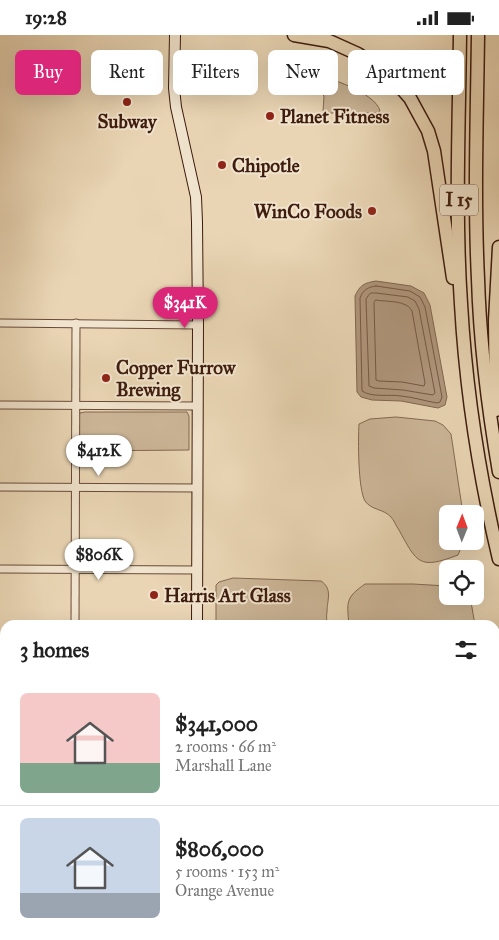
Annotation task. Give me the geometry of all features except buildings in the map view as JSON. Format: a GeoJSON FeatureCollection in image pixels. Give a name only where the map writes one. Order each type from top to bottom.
{"type":"FeatureCollection","features":[{"type":"Feature","properties":{"kind":"highway"},"geometry":{"type":"LineString","coordinates":[[294,35],[329,41],[358,54],[374,64],[394,80],[410,99],[421,117],[428,131],[434,151],[466,364]]}},
{"type":"Feature","properties":{"kind":"highway","name":"I 15"},"geometry":{"type":"LineString","coordinates":[[459,35],[459,264],[466,364],[480,470],[499,559]]}},
{"type":"Feature","properties":{"kind":"highway","name":"I 15"},"geometry":{"type":"LineString","coordinates":[[478,35],[476,189],[478,284],[484,371],[499,472]]}},
{"type":"Feature","properties":{"kind":"highway"},"geometry":{"type":"LineString","coordinates":[[496,458],[495,321],[499,247]]}},
{"type":"Feature","properties":{"kind":"street"},"geometry":{"type":"LineString","coordinates":[[175,35],[174,88],[176,107],[196,197],[198,325],[197,620]]}},
{"type":"Feature","properties":{"kind":"street"},"geometry":{"type":"LineString","coordinates":[[0,323],[198,325]]}},
{"type":"Feature","properties":{"kind":"street"},"geometry":{"type":"LineString","coordinates":[[75,620],[76,323]]}},
{"type":"Feature","properties":{"kind":"street"},"geometry":{"type":"LineString","coordinates":[[0,405],[198,407]]}},
{"type":"Feature","properties":{"kind":"street"},"geometry":{"type":"LineString","coordinates":[[0,487],[198,488]]}},
{"type":"Feature","properties":{"kind":"street"},"geometry":{"type":"LineString","coordinates":[[0,569],[198,570]]}},
{"type":"Feature","properties":{"kind":"shaded area"},"geometry":{"type":"Polygon","coordinates":[[[338,82],[348,85],[348,95],[366,95],[377,104],[380,111],[377,113],[327,113],[323,111],[323,95],[338,95],[338,82]]]}},
{"type":"Feature","properties":{"kind":"shaded area"},"geometry":{"type":"Polygon","coordinates":[[[187,412],[189,416],[189,450],[79,451],[79,416],[80,413],[187,412]]]}},
{"type":"Feature","properties":{"kind":"shaded area"},"geometry":{"type":"Polygon","coordinates":[[[396,417],[435,421],[443,425],[451,434],[462,505],[439,505],[439,550],[460,550],[458,555],[435,562],[421,561],[410,550],[391,517],[365,501],[360,476],[359,424],[370,419],[396,417]]]}},
{"type":"Feature","properties":{"kind":"shaded area"},"geometry":{"type":"Polygon","coordinates":[[[233,578],[321,581],[325,584],[328,591],[327,620],[216,620],[216,585],[219,582],[233,578]]]}},
{"type":"Feature","properties":{"kind":"shaded area"},"geometry":{"type":"Polygon","coordinates":[[[365,584],[439,586],[439,605],[472,605],[474,620],[349,620],[348,606],[351,597],[365,584]]]}},
{"type":"Feature","properties":{"kind":"water"},"geometry":{"type":"Polygon","coordinates":[[[376,281],[411,286],[424,293],[430,305],[447,397],[445,405],[438,408],[401,401],[372,400],[361,397],[357,392],[355,296],[363,285],[376,281]]]}},
{"type":"Feature","properties":{"kind":"place","name":"Subway"},"geometry":{"type":"Point","coordinates":[127,102]}},
{"type":"Feature","properties":{"kind":"place","name":"Planet Fitness"},"geometry":{"type":"Point","coordinates":[270,116]}},
{"type":"Feature","properties":{"kind":"place","name":"Chipotle"},"geometry":{"type":"Point","coordinates":[222,165]}},
{"type":"Feature","properties":{"kind":"place","name":"WinCo Foods"},"geometry":{"type":"Point","coordinates":[372,211]}},
{"type":"Feature","properties":{"kind":"place","name":"Copper Furrow Brewing"},"geometry":{"type":"Point","coordinates":[106,378]}},
{"type":"Feature","properties":{"kind":"place","name":"Harris Art Glass"},"geometry":{"type":"Point","coordinates":[154,595]}}]}
